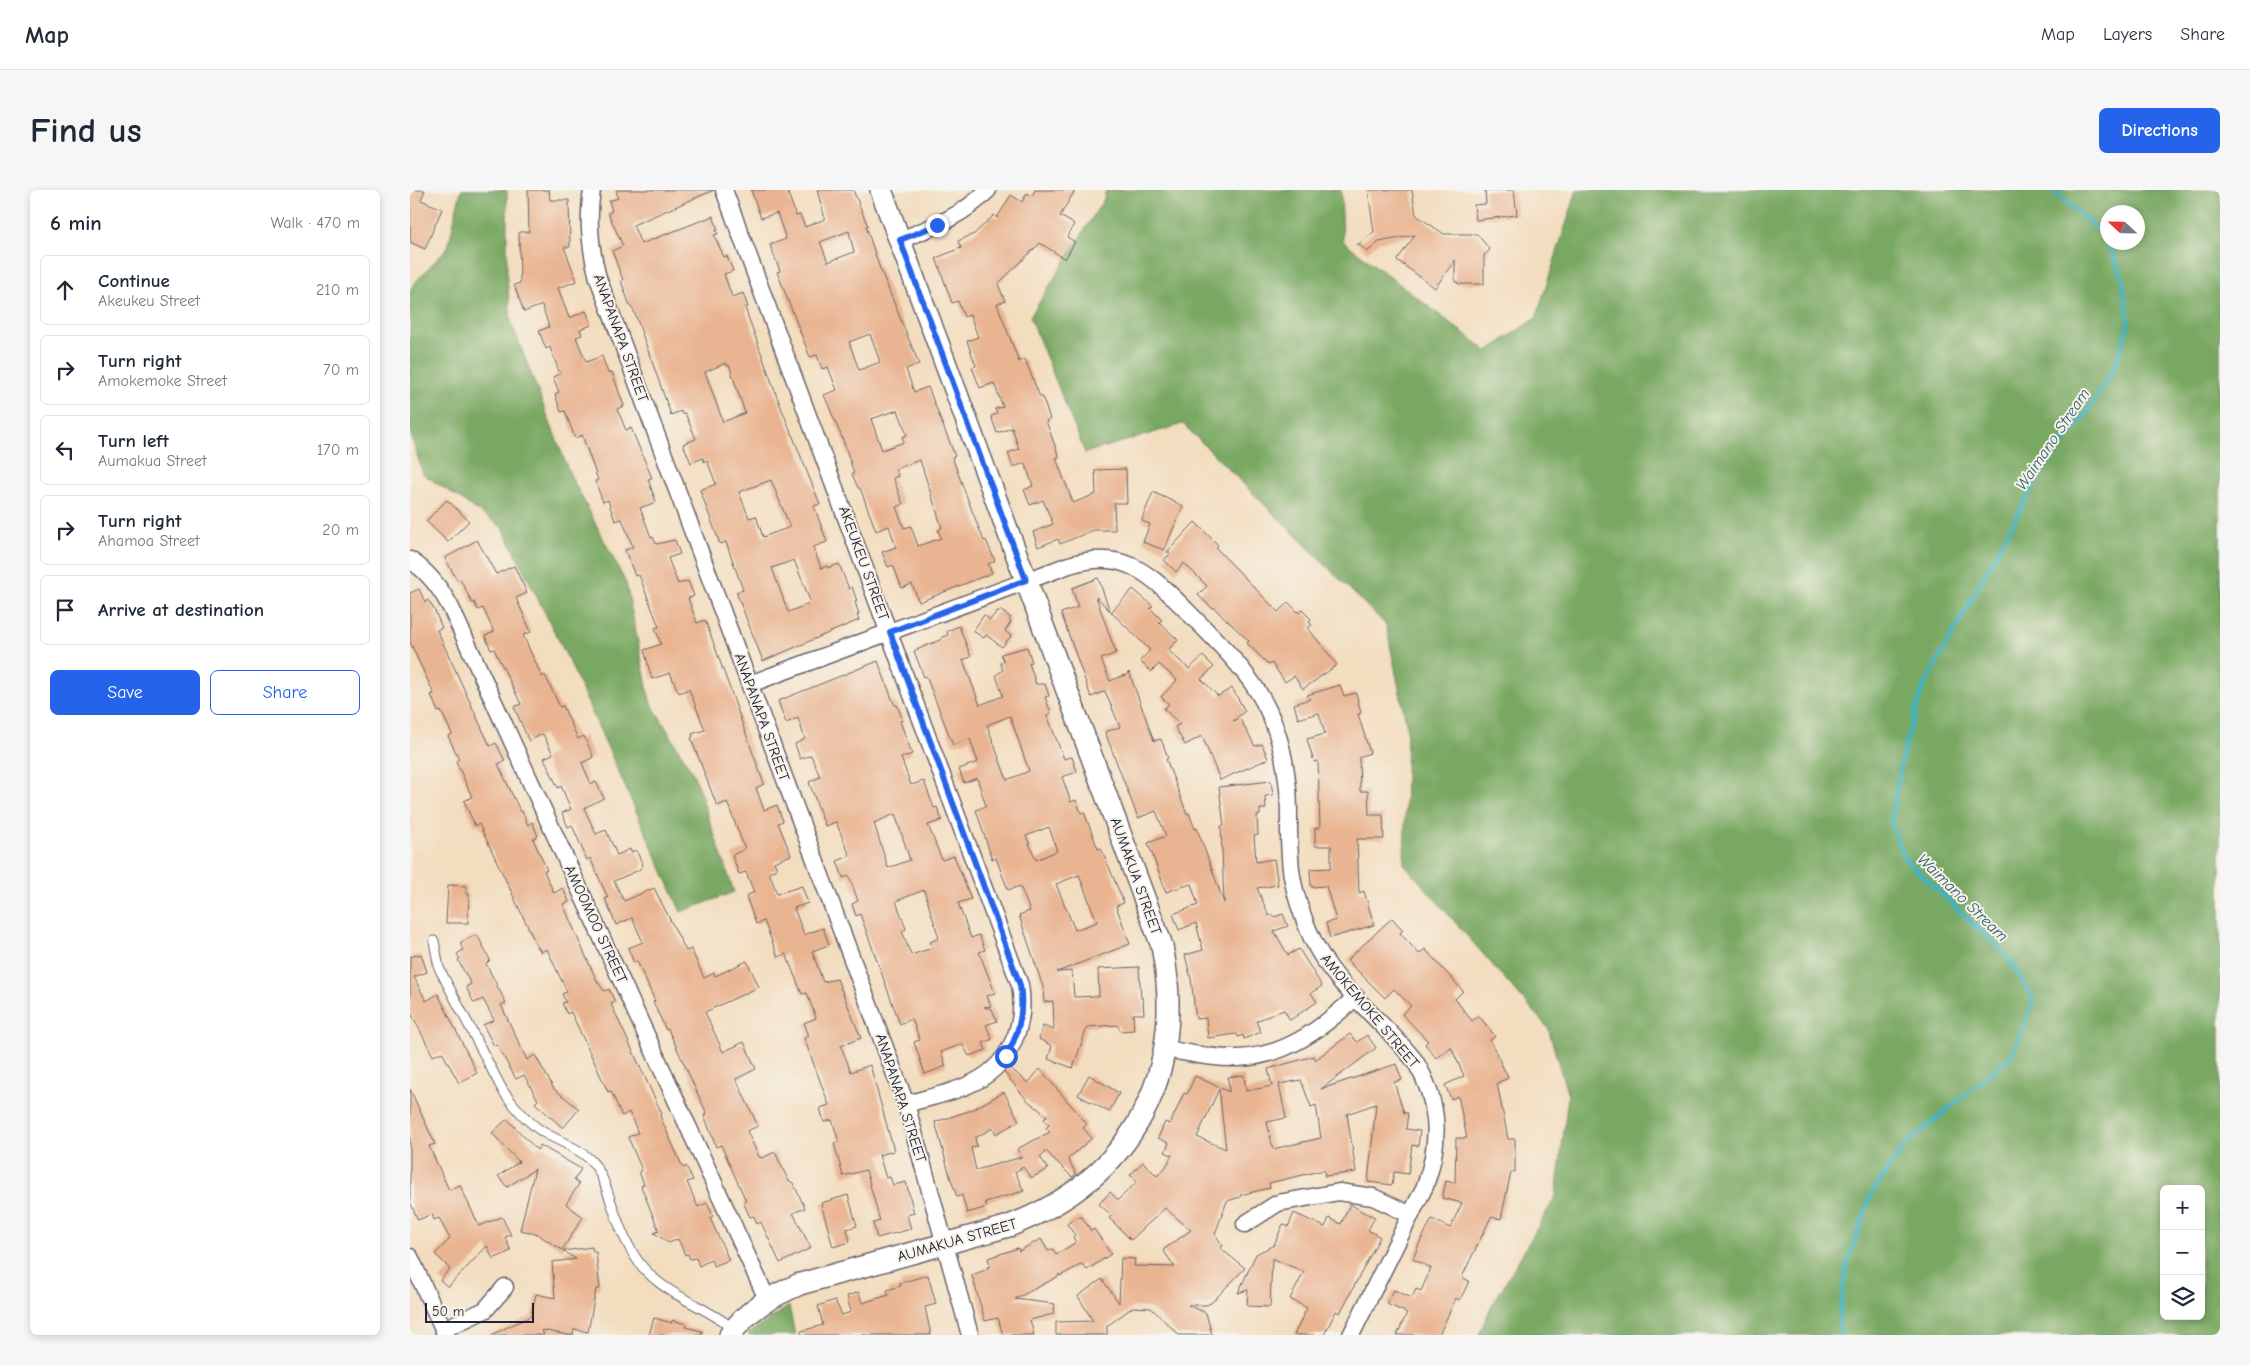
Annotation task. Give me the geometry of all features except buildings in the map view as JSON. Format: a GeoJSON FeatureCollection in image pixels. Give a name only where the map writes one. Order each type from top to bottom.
{"type":"FeatureCollection","features":[{"type":"Feature","properties":{"kind":"street","name":"ANAPANAPA STREET"},"geometry":{"type":"LineString","coordinates":[[592,190],[588,226],[591,251],[598,278],[906,1104],[944,1244]]}},
{"type":"Feature","properties":{"kind":"street","name":"AKEUKEU STREET"},"geometry":{"type":"LineString","coordinates":[[724,190],[1015,969],[1023,1002],[1022,1017],[1013,1044],[996,1068],[968,1085],[906,1104]]}},
{"type":"Feature","properties":{"kind":"street","name":"AUMAKUA STREET"},"geometry":{"type":"LineString","coordinates":[[732,1332],[753,1309],[767,1299],[800,1284],[1009,1226],[1031,1218],[1065,1199],[1086,1184],[1117,1152],[1150,1099],[1166,1049],[1169,994],[1162,946],[881,190]]}},
{"type":"Feature","properties":{"kind":"street"},"geometry":{"type":"LineString","coordinates":[[900,240],[952,219],[967,209],[988,190]]}},
{"type":"Feature","properties":{"kind":"street","name":"AMOKEMOKE STREET"},"geometry":{"type":"LineString","coordinates":[[750,684],[1026,580],[1083,561],[1095,559],[1120,561],[1135,566],[1163,587],[1244,670],[1267,706],[1282,749],[1288,790],[1290,858],[1297,900],[1312,939],[1323,958],[1415,1061],[1422,1073],[1434,1107],[1436,1144],[1425,1186],[1351,1335]]}},
{"type":"Feature","properties":{"kind":"street","name":"AMOOMOO STREET"},"geometry":{"type":"LineString","coordinates":[[410,560],[437,585],[452,608],[767,1299]]}},
{"type":"Feature","properties":{"kind":"street"},"geometry":{"type":"LineString","coordinates":[[1166,1049],[1209,1056],[1239,1058],[1274,1051],[1311,1034],[1356,997]]}},
{"type":"Feature","properties":{"kind":"street"},"geometry":{"type":"LineString","coordinates":[[1245,1224],[1278,1203],[1333,1192],[1352,1192],[1373,1197],[1411,1215]]}},
{"type":"Feature","properties":{"kind":"street"},"geometry":{"type":"LineString","coordinates":[[944,1244],[970,1335]]}},
{"type":"Feature","properties":{"kind":"street"},"geometry":{"type":"LineString","coordinates":[[410,1257],[445,1332],[485,1310],[505,1286]]}},
{"type":"Feature","properties":{"kind":"lane"},"geometry":{"type":"LineString","coordinates":[[434,941],[439,968],[503,1091],[536,1127],[584,1155],[594,1164],[601,1175],[620,1227],[638,1262],[660,1284],[722,1319],[732,1332]]}},
{"type":"Feature","properties":{"kind":"green space"},"geometry":{"type":"Polygon","coordinates":[[[461,190],[507,190],[507,277],[511,322],[570,474],[626,583],[650,701],[694,775],[734,892],[681,912],[569,661],[502,527],[423,474],[410,432],[410,292],[412,286],[448,247],[461,190]]]}},
{"type":"Feature","properties":{"kind":"green space"},"geometry":{"type":"Polygon","coordinates":[[[1106,190],[1341,190],[1343,241],[1487,351],[1536,318],[1577,190],[2220,190],[2220,1335],[1479,1335],[1490,1309],[1556,1196],[1568,1096],[1548,1028],[1404,864],[1407,727],[1386,625],[1183,424],[1085,453],[1030,317],[1104,199],[1106,190]]]}},
{"type":"Feature","properties":{"kind":"green space"},"geometry":{"type":"Polygon","coordinates":[[[789,1306],[795,1335],[748,1335],[748,1334],[789,1306]]]}},
{"type":"Feature","properties":{"kind":"waterway","name":"Waimano Stream"},"geometry":{"type":"LineString","coordinates":[[1840,1335],[1839,1321],[1846,1268],[1870,1196],[1904,1146],[2012,1055],[2034,1000],[2007,956],[1905,859],[1891,823],[1902,757],[1922,690],[2040,474],[2084,417],[2115,366],[2129,323],[2122,276],[2104,235],[2052,190]]}},
{"type":"Feature","properties":{"kind":"route"},"geometry":{"type":"LineString","coordinates":[[937,225],[900,240],[1026,580],[890,632],[1020,985],[1023,1002],[1022,1017],[1018,1032],[1006,1056]]}}]}
